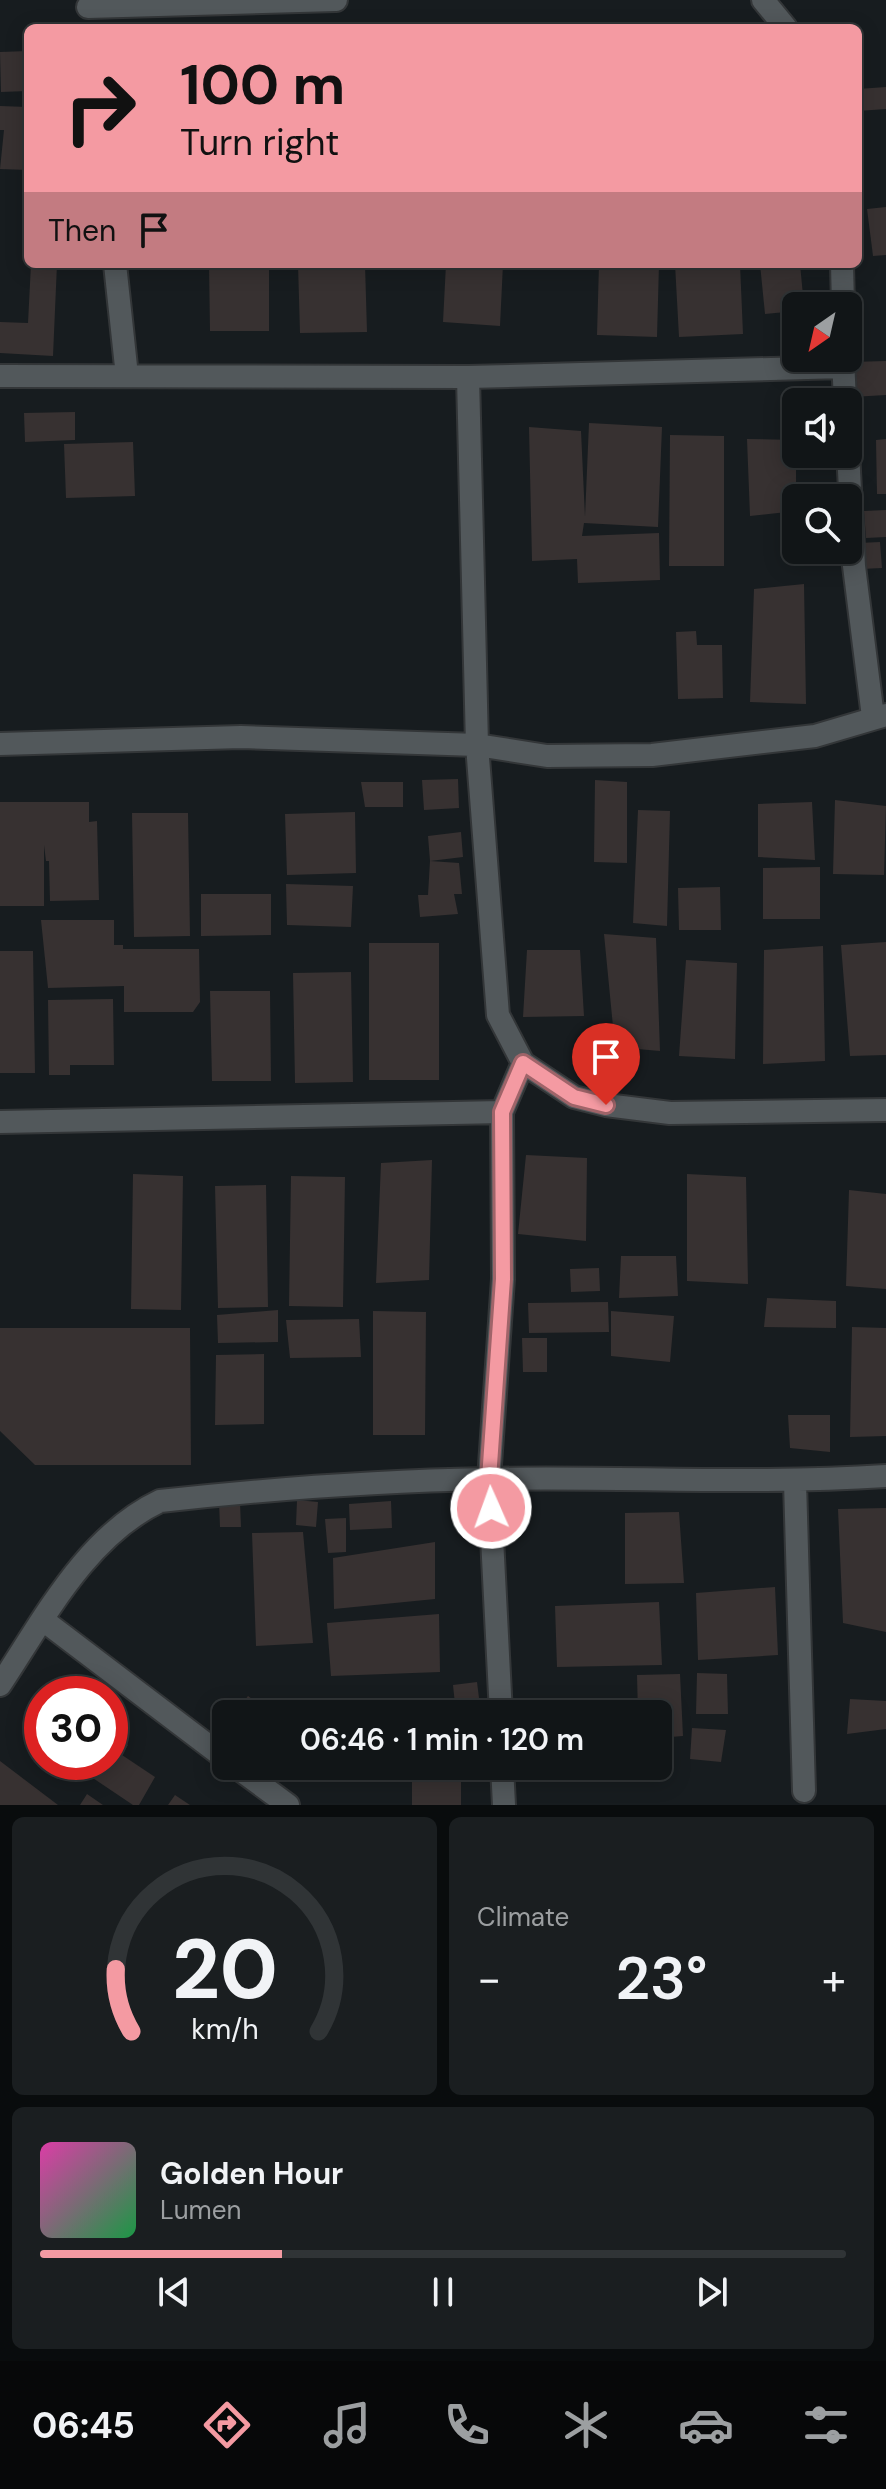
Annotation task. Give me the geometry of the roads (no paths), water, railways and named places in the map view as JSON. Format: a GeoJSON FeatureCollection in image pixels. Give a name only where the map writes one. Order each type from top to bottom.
{"type":"FeatureCollection","features":[{"type":"Feature","properties":{"kind":"street"},"geometry":{"type":"LineString","coordinates":[[89,12],[336,0]]}},
{"type":"Feature","properties":{"kind":"street"},"geometry":{"type":"LineString","coordinates":[[763,0],[783,24]]}},
{"type":"Feature","properties":{"kind":"street"},"geometry":{"type":"LineString","coordinates":[[115,268],[127,376]]}},
{"type":"Feature","properties":{"kind":"street"},"geometry":{"type":"LineString","coordinates":[[842,268],[843,292]]}},
{"type":"Feature","properties":{"kind":"street"},"geometry":{"type":"LineString","coordinates":[[0,376],[468,377],[782,364]]}},
{"type":"Feature","properties":{"kind":"street"},"geometry":{"type":"LineString","coordinates":[[468,377],[477,745],[498,1015],[523,1063],[574,1097],[606,1105],[670,1113],[886,1110]]}},
{"type":"Feature","properties":{"kind":"street"},"geometry":{"type":"LineString","coordinates":[[0,744],[241,737],[477,745],[547,756],[652,755],[815,736],[879,716],[854,566],[849,468]]}},
{"type":"Feature","properties":{"kind":"street"},"geometry":{"type":"LineString","coordinates":[[500,1700],[489,1479],[503,1279],[502,1112],[523,1063]]}},
{"type":"Feature","properties":{"kind":"street"},"geometry":{"type":"LineString","coordinates":[[0,1122],[502,1112]]}},
{"type":"Feature","properties":{"kind":"street"},"geometry":{"type":"LineString","coordinates":[[0,1685],[102,1540],[136,1512],[160,1501],[333,1484],[489,1479],[795,1482],[886,1476]]}},
{"type":"Feature","properties":{"kind":"street"},"geometry":{"type":"LineString","coordinates":[[795,1482],[804,1791]]}},
{"type":"Feature","properties":{"kind":"street"},"geometry":{"type":"LineString","coordinates":[[43,1620],[212,1748]]}},
{"type":"Feature","properties":{"kind":"street"},"geometry":{"type":"LineString","coordinates":[[254,1780],[288,1805]]}},
{"type":"Feature","properties":{"kind":"street"},"geometry":{"type":"LineString","coordinates":[[503,1780],[504,1805]]}}]}
